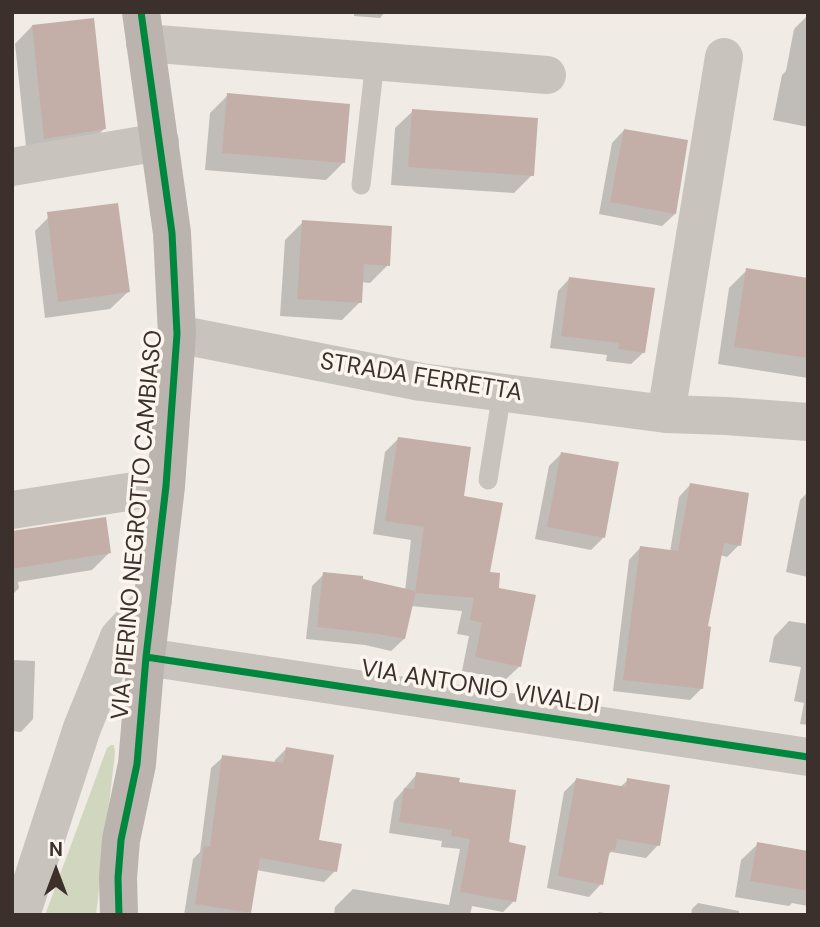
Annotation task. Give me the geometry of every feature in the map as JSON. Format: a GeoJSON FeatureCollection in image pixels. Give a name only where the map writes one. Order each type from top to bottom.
{"type":"FeatureCollection","features":[{"type":"Feature","properties":{"kind":"street"},"geometry":{"type":"LineString","coordinates":[[143,27],[375,61],[547,75]]}},
{"type":"Feature","properties":{"kind":"street","name":"VIA PIERINO NEGROTTO CAMBIASO"},"geometry":{"type":"LineString","coordinates":[[127,915],[135,879],[138,843],[137,764],[146,657],[166,486],[177,334],[172,233],[143,27]]}},
{"type":"Feature","properties":{"kind":"street"},"geometry":{"type":"LineString","coordinates":[[666,414],[724,57]]}},
{"type":"Feature","properties":{"kind":"street"},"geometry":{"type":"LineString","coordinates":[[12,167],[160,142]]}},
{"type":"Feature","properties":{"kind":"street","name":"STRADA FERRETTA"},"geometry":{"type":"LineString","coordinates":[[177,334],[421,382],[666,414],[808,422]]}},
{"type":"Feature","properties":{"kind":"street"},"geometry":{"type":"LineString","coordinates":[[12,510],[166,486]]}},
{"type":"Feature","properties":{"kind":"street","name":"VIA PIERINO NEGROTTO CAMBIASO"},"geometry":{"type":"LineString","coordinates":[[21,915],[82,728],[119,637],[153,601]]}},
{"type":"Feature","properties":{"kind":"street","name":"VIA ANTONIO VIVALDI"},"geometry":{"type":"LineString","coordinates":[[146,657],[808,757]]}},
{"type":"Feature","properties":{"kind":"street","name":"VIA PIERINO NEGROTTO CAMBIASO"},"geometry":{"type":"LineString","coordinates":[[119,915],[121,840],[137,764]]}},
{"type":"Feature","properties":{"kind":"lane"},"geometry":{"type":"LineString","coordinates":[[361,185],[375,61]]}},
{"type":"Feature","properties":{"kind":"lane"},"geometry":{"type":"LineString","coordinates":[[488,480],[502,392]]}},
{"type":"Feature","properties":{"kind":"green space"},"geometry":{"type":"Polygon","coordinates":[[[114,745],[115,753],[96,915],[45,915],[107,748],[114,745]]]}},
{"type":"Feature","properties":{"kind":"building"},"geometry":{"type":"Polygon","coordinates":[[[94,18],[106,129],[44,139],[32,25],[94,18]]]}},
{"type":"Feature","properties":{"kind":"building"},"geometry":{"type":"Polygon","coordinates":[[[227,93],[350,104],[345,163],[222,153],[227,93]]]}},
{"type":"Feature","properties":{"kind":"building"},"geometry":{"type":"Polygon","coordinates":[[[412,109],[538,118],[534,176],[408,167],[412,109]]]}},
{"type":"Feature","properties":{"kind":"building"},"geometry":{"type":"Polygon","coordinates":[[[624,129],[688,140],[676,214],[610,202],[624,129]]]}},
{"type":"Feature","properties":{"kind":"building"},"geometry":{"type":"Polygon","coordinates":[[[118,203],[130,292],[58,302],[47,212],[118,203]]]}},
{"type":"Feature","properties":{"kind":"building"},"geometry":{"type":"Polygon","coordinates":[[[302,220],[392,226],[390,266],[364,264],[362,303],[297,299],[302,220]]]}},
{"type":"Feature","properties":{"kind":"building"},"geometry":{"type":"Polygon","coordinates":[[[746,268],[808,278],[808,358],[734,347],[746,268]]]}},
{"type":"Feature","properties":{"kind":"building"},"geometry":{"type":"Polygon","coordinates":[[[569,277],[655,288],[645,353],[618,349],[619,343],[561,336],[569,277]]]}},
{"type":"Feature","properties":{"kind":"building"},"geometry":{"type":"Polygon","coordinates":[[[398,437],[471,447],[464,496],[503,503],[490,572],[500,573],[499,588],[536,595],[521,667],[475,657],[482,623],[470,620],[474,598],[415,593],[424,527],[385,521],[398,437]]]}},
{"type":"Feature","properties":{"kind":"building"},"geometry":{"type":"Polygon","coordinates":[[[561,452],[619,462],[605,538],[547,527],[561,452]]]}},
{"type":"Feature","properties":{"kind":"building"},"geometry":{"type":"Polygon","coordinates":[[[690,483],[749,493],[741,546],[724,543],[708,626],[711,627],[703,689],[623,680],[640,546],[678,551],[690,483]]]}},
{"type":"Feature","properties":{"kind":"building"},"geometry":{"type":"Polygon","coordinates":[[[106,517],[111,553],[12,569],[12,531],[106,517]]]}},
{"type":"Feature","properties":{"kind":"building"},"geometry":{"type":"Polygon","coordinates":[[[323,572],[363,576],[363,579],[416,591],[405,639],[317,627],[323,572]]]}},
{"type":"Feature","properties":{"kind":"building"},"geometry":{"type":"Polygon","coordinates":[[[286,747],[334,755],[319,840],[342,844],[337,872],[260,858],[251,913],[195,904],[204,846],[210,847],[222,755],[283,763],[286,747]]]}},
{"type":"Feature","properties":{"kind":"building"},"geometry":{"type":"Polygon","coordinates":[[[416,772],[460,778],[459,782],[516,790],[509,842],[526,846],[516,902],[460,892],[470,839],[451,836],[452,830],[399,822],[404,788],[414,789],[416,772]]]}},
{"type":"Feature","properties":{"kind":"building"},"geometry":{"type":"Polygon","coordinates":[[[576,778],[626,787],[627,778],[670,785],[660,846],[617,839],[615,851],[610,850],[603,885],[558,876],[576,778]]]}},
{"type":"Feature","properties":{"kind":"building"},"geometry":{"type":"Polygon","coordinates":[[[757,842],[808,851],[808,891],[750,881],[757,842]]]}},
{"type":"Feature","properties":{"kind":"cycle path"},"geometry":{"type":"LineString","coordinates":[[119,915],[121,840],[137,764],[146,657],[166,486],[177,334],[172,233],[141,12]]}},
{"type":"Feature","properties":{"kind":"cycle path"},"geometry":{"type":"LineString","coordinates":[[146,657],[808,757]]}}]}
